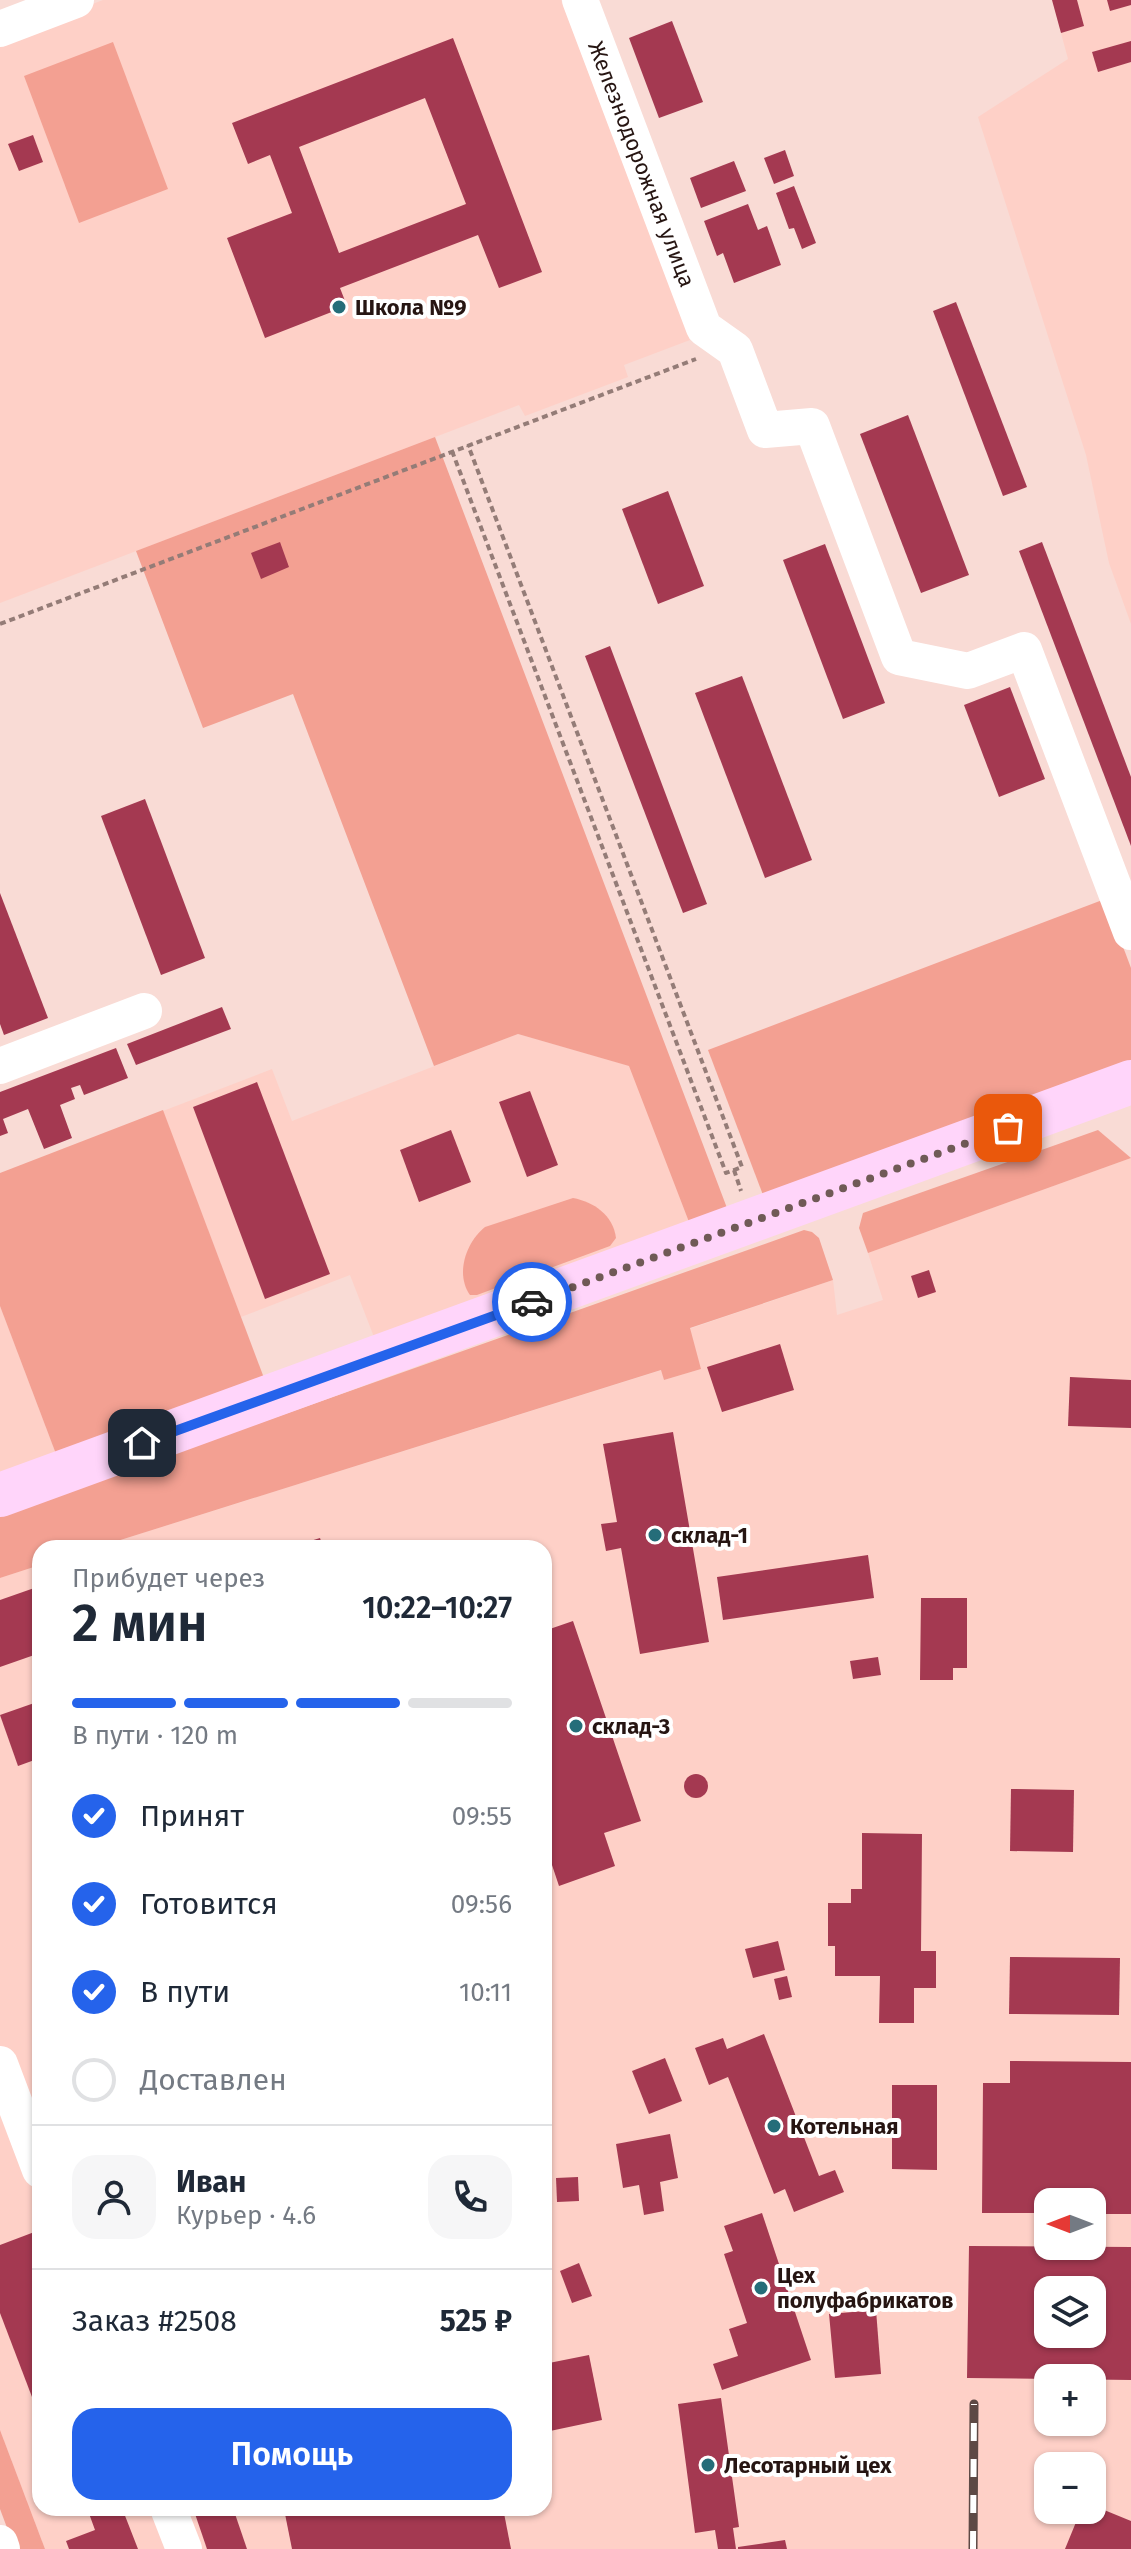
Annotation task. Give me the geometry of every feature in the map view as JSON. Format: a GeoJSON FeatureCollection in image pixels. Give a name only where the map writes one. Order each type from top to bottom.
{"type":"FeatureCollection","features":[{"type":"Feature","properties":{"kind":"main road"},"geometry":{"type":"LineString","coordinates":[[0,1495],[1131,1082]]}},
{"type":"Feature","properties":{"kind":"street"},"geometry":{"type":"LineString","coordinates":[[0,29],[76,0]]}},
{"type":"Feature","properties":{"kind":"street","name":"Железнодорожная улица"},"geometry":{"type":"LineString","coordinates":[[580,0],[700,344]]}},
{"type":"Feature","properties":{"kind":"street"},"geometry":{"type":"LineString","coordinates":[[700,344],[735,350],[765,430],[812,426],[899,657],[968,671],[1024,650],[1131,932]]}},
{"type":"Feature","properties":{"kind":"street"},"geometry":{"type":"LineString","coordinates":[[0,1066],[144,1011]]}},
{"type":"Feature","properties":{"kind":"street"},"geometry":{"type":"LineString","coordinates":[[0,2064],[32,2149]]}},
{"type":"Feature","properties":{"kind":"street"},"geometry":{"type":"LineString","coordinates":[[171,2516],[184,2549]]}},
{"type":"Feature","properties":{"kind":"street"},"geometry":{"type":"LineString","coordinates":[[0,2543],[2,2549]]}},
{"type":"Feature","properties":{"kind":"path"},"geometry":{"type":"LineString","coordinates":[[0,624],[468,445],[700,344]]}},
{"type":"Feature","properties":{"kind":"path"},"geometry":{"type":"LineString","coordinates":[[452,451],[726,1173],[742,1167],[468,445]]}},
{"type":"Feature","properties":{"kind":"shaded area","name":"Школа №9"},"geometry":{"type":"Polygon","coordinates":[[[103,0],[561,0],[690,340],[624,365],[628,377],[525,416],[519,405],[0,603],[0,39],[103,0]]]}},
{"type":"Feature","properties":{"kind":"shaded area"},"geometry":{"type":"Polygon","coordinates":[[[1052,0],[1131,0],[1131,624],[1109,563],[1086,455],[978,117],[1068,59],[1052,0]]]}},
{"type":"Feature","properties":{"kind":"shaded area"},"geometry":{"type":"Polygon","coordinates":[[[113,42],[168,189],[79,223],[24,76],[113,42]]]}},
{"type":"Feature","properties":{"kind":"shaded area"},"geometry":{"type":"Polygon","coordinates":[[[435,437],[727,1208],[689,1222],[629,1066],[518,1034],[434,1066],[293,694],[203,728],[136,551],[435,437]]]}},
{"type":"Feature","properties":{"kind":"shaded area"},"geometry":{"type":"Polygon","coordinates":[[[1105,899],[1131,968],[1131,1061],[763,1195],[708,1050],[1105,899]]]}},
{"type":"Feature","properties":{"kind":"shaded area"},"geometry":{"type":"Polygon","coordinates":[[[518,1034],[630,1066],[689,1222],[374,1337],[350,1275],[241,1317],[163,1111],[272,1069],[292,1121],[518,1034]]]}},
{"type":"Feature","properties":{"kind":"shaded area"},"geometry":{"type":"Polygon","coordinates":[[[163,1110],[264,1378],[56,1454],[0,1306],[0,1173],[163,1110]]]}},
{"type":"Feature","properties":{"kind":"shaded area"},"geometry":{"type":"Polygon","coordinates":[[[1098,1130],[1131,1158],[868,1253],[859,1228],[863,1213],[1098,1130]]]}},
{"type":"Feature","properties":{"kind":"shaded area"},"geometry":{"type":"Polygon","coordinates":[[[1131,1158],[1131,2549],[45,2549],[33,2516],[552,2516],[552,1540],[120,1540],[662,1370],[664,1380],[701,1369],[689,1329],[833,1280],[837,1315],[883,1300],[868,1253],[1131,1158]]]}},
{"type":"Feature","properties":{"kind":"shaded area"},"geometry":{"type":"Polygon","coordinates":[[[573,1198],[595,1206],[607,1216],[616,1238],[610,1246],[470,1295],[463,1278],[463,1268],[468,1250],[478,1233],[485,1227],[573,1198]]]}},
{"type":"Feature","properties":{"kind":"shaded area"},"geometry":{"type":"Polygon","coordinates":[[[804,1230],[819,1238],[833,1280],[690,1328],[701,1369],[664,1380],[661,1370],[120,1540],[32,1540],[32,1568],[0,1578],[0,1515],[804,1230]]]}},
{"type":"Feature","properties":{"kind":"shaded area"},"geometry":{"type":"Polygon","coordinates":[[[0,1306],[56,1454],[0,1475],[0,1306]]]}},
{"type":"Feature","properties":{"kind":"shaded area"},"geometry":{"type":"Polygon","coordinates":[[[32,1568],[32,2515],[0,2430],[0,1578],[32,1568]]]}},
{"type":"Feature","properties":{"kind":"shaded area"},"geometry":{"type":"Polygon","coordinates":[[[0,2430],[45,2549],[15,2549],[0,2509],[0,2430]]]}},
{"type":"Feature","properties":{"kind":"building"},"geometry":{"type":"Polygon","coordinates":[[[1052,0],[1077,0],[1084,26],[1061,33],[1052,0]]]}},
{"type":"Feature","properties":{"kind":"building"},"geometry":{"type":"Polygon","coordinates":[[[1107,0],[1131,0],[1131,5],[1110,11],[1107,0]]]}},
{"type":"Feature","properties":{"kind":"building"},"geometry":{"type":"Polygon","coordinates":[[[672,21],[703,102],[659,118],[629,38],[672,21]]]}},
{"type":"Feature","properties":{"kind":"building"},"geometry":{"type":"Polygon","coordinates":[[[453,38],[542,272],[499,288],[478,235],[340,288],[347,306],[265,338],[227,238],[292,213],[270,155],[248,164],[232,123],[453,38]],[[425,98],[299,147],[339,253],[466,204],[425,98]]]}},
{"type":"Feature","properties":{"kind":"building"},"geometry":{"type":"Polygon","coordinates":[[[1131,41],[1131,62],[1098,72],[1092,52],[1131,41]]]}},
{"type":"Feature","properties":{"kind":"building"},"geometry":{"type":"Polygon","coordinates":[[[33,135],[43,162],[19,171],[8,144],[33,135]]]}},
{"type":"Feature","properties":{"kind":"building"},"geometry":{"type":"Polygon","coordinates":[[[785,150],[794,176],[774,184],[764,158],[785,150]]]}},
{"type":"Feature","properties":{"kind":"building"},"geometry":{"type":"Polygon","coordinates":[[[734,161],[746,191],[701,208],[690,178],[734,161]]]}},
{"type":"Feature","properties":{"kind":"building"},"geometry":{"type":"Polygon","coordinates":[[[794,186],[816,243],[802,249],[794,228],[789,229],[776,193],[794,186]]]}},
{"type":"Feature","properties":{"kind":"building"},"geometry":{"type":"Polygon","coordinates":[[[748,204],[758,230],[767,226],[781,265],[734,283],[723,253],[717,256],[704,221],[748,204]]]}},
{"type":"Feature","properties":{"kind":"building"},"geometry":{"type":"Polygon","coordinates":[[[956,302],[1027,487],[1003,496],[933,311],[956,302]]]}},
{"type":"Feature","properties":{"kind":"building"},"geometry":{"type":"Polygon","coordinates":[[[908,415],[969,575],[921,593],[860,434],[908,415]]]}},
{"type":"Feature","properties":{"kind":"building"},"geometry":{"type":"Polygon","coordinates":[[[668,491],[704,586],[658,604],[622,509],[668,491]]]}},
{"type":"Feature","properties":{"kind":"building"},"geometry":{"type":"Polygon","coordinates":[[[280,542],[289,567],[261,579],[251,553],[280,542]]]}},
{"type":"Feature","properties":{"kind":"building"},"geometry":{"type":"Polygon","coordinates":[[[1042,542],[1131,777],[1131,846],[1019,551],[1042,542]]]}},
{"type":"Feature","properties":{"kind":"building"},"geometry":{"type":"Polygon","coordinates":[[[825,544],[885,703],[843,719],[783,560],[825,544]]]}},
{"type":"Feature","properties":{"kind":"building"},"geometry":{"type":"Polygon","coordinates":[[[610,646],[707,904],[683,913],[585,656],[610,646]]]}},
{"type":"Feature","properties":{"kind":"building"},"geometry":{"type":"Polygon","coordinates":[[[742,676],[812,860],[765,878],[695,693],[742,676]]]}},
{"type":"Feature","properties":{"kind":"building"},"geometry":{"type":"Polygon","coordinates":[[[1010,687],[1045,779],[999,797],[964,705],[1010,687]]]}},
{"type":"Feature","properties":{"kind":"building"},"geometry":{"type":"Polygon","coordinates":[[[145,799],[205,958],[161,975],[101,816],[145,799]]]}},
{"type":"Feature","properties":{"kind":"building"},"geometry":{"type":"Polygon","coordinates":[[[0,893],[48,1018],[4,1035],[0,1024],[0,893]]]}},
{"type":"Feature","properties":{"kind":"building"},"geometry":{"type":"Polygon","coordinates":[[[222,1007],[231,1029],[136,1065],[127,1044],[222,1007]]]}},
{"type":"Feature","properties":{"kind":"building"},"geometry":{"type":"Polygon","coordinates":[[[116,1048],[128,1078],[84,1095],[80,1085],[71,1088],[75,1099],[60,1105],[72,1138],[44,1149],[28,1109],[3,1119],[8,1133],[0,1136],[0,1092],[116,1048]]]}},
{"type":"Feature","properties":{"kind":"building"},"geometry":{"type":"Polygon","coordinates":[[[257,1082],[330,1274],[265,1299],[193,1107],[257,1082]]]}},
{"type":"Feature","properties":{"kind":"building"},"geometry":{"type":"Polygon","coordinates":[[[530,1091],[558,1165],[527,1177],[499,1102],[530,1091]]]}},
{"type":"Feature","properties":{"kind":"building"},"geometry":{"type":"Polygon","coordinates":[[[451,1130],[471,1182],[419,1202],[400,1150],[451,1130]]]}},
{"type":"Feature","properties":{"kind":"building"},"geometry":{"type":"Polygon","coordinates":[[[929,1270],[936,1292],[918,1298],[911,1276],[929,1270]]]}},
{"type":"Feature","properties":{"kind":"building"},"geometry":{"type":"Polygon","coordinates":[[[780,1344],[794,1390],[722,1412],[707,1367],[780,1344]]]}},
{"type":"Feature","properties":{"kind":"building"},"geometry":{"type":"Polygon","coordinates":[[[1070,1377],[1131,1380],[1131,1428],[1068,1426],[1070,1377]]]}},
{"type":"Feature","properties":{"kind":"building","name":"склад-1"},"geometry":{"type":"Polygon","coordinates":[[[673,1432],[709,1642],[640,1654],[621,1548],[606,1551],[601,1524],[617,1522],[603,1444],[673,1432]]]}},
{"type":"Feature","properties":{"kind":"building"},"geometry":{"type":"Polygon","coordinates":[[[868,1555],[874,1598],[723,1620],[717,1577],[868,1555]]]}},
{"type":"Feature","properties":{"kind":"building"},"geometry":{"type":"Polygon","coordinates":[[[32,1589],[32,1656],[0,1667],[0,1600],[32,1589]]]}},
{"type":"Feature","properties":{"kind":"building"},"geometry":{"type":"Polygon","coordinates":[[[921,1598],[967,1598],[967,1668],[953,1668],[953,1680],[920,1680],[921,1598]]]}},
{"type":"Feature","properties":{"kind":"building","name":"склад-3"},"geometry":{"type":"Polygon","coordinates":[[[573,1621],[641,1821],[604,1833],[615,1866],[559,1886],[552,1865],[552,1628],[573,1621]]]}},
{"type":"Feature","properties":{"kind":"building"},"geometry":{"type":"Polygon","coordinates":[[[878,1657],[881,1675],[853,1679],[850,1661],[878,1657]]]}},
{"type":"Feature","properties":{"kind":"building"},"geometry":{"type":"Polygon","coordinates":[[[32,1704],[32,1761],[18,1766],[0,1715],[32,1704]]]}},
{"type":"Feature","properties":{"kind":"building"},"geometry":{"type":"Polygon","coordinates":[[[696,1774],[707,1781],[708,1786],[701,1797],[696,1798],[685,1791],[684,1786],[691,1775],[696,1774]]]}},
{"type":"Feature","properties":{"kind":"building"},"geometry":{"type":"Polygon","coordinates":[[[1011,1789],[1074,1790],[1073,1852],[1010,1851],[1011,1789]]]}},
{"type":"Feature","properties":{"kind":"building"},"geometry":{"type":"Polygon","coordinates":[[[862,1833],[922,1834],[921,1951],[936,1951],[936,1988],[914,1988],[914,2023],[879,2023],[880,1976],[835,1976],[835,1946],[828,1946],[828,1903],[851,1903],[851,1889],[862,1889],[862,1833]]]}},
{"type":"Feature","properties":{"kind":"building"},"geometry":{"type":"Polygon","coordinates":[[[778,1941],[785,1970],[753,1978],[745,1949],[778,1941]]]}},
{"type":"Feature","properties":{"kind":"building"},"geometry":{"type":"Polygon","coordinates":[[[1010,1957],[1120,1958],[1119,2015],[1009,2014],[1010,1957]]]}},
{"type":"Feature","properties":{"kind":"building"},"geometry":{"type":"Polygon","coordinates":[[[787,1976],[792,1997],[779,2000],[774,1979],[787,1976]]]}},
{"type":"Feature","properties":{"kind":"building","name":"Котельная"},"geometry":{"type":"Polygon","coordinates":[[[764,2034],[819,2176],[835,2170],[844,2192],[794,2212],[785,2189],[774,2194],[728,2077],[709,2085],[695,2048],[723,2038],[727,2049],[764,2034]]]}},
{"type":"Feature","properties":{"kind":"building"},"geometry":{"type":"Polygon","coordinates":[[[665,2058],[682,2101],[649,2114],[632,2071],[665,2058]]]}},
{"type":"Feature","properties":{"kind":"building"},"geometry":{"type":"Polygon","coordinates":[[[1010,2061],[1131,2062],[1131,2214],[1106,2214],[1106,2188],[1034,2188],[1034,2213],[982,2213],[983,2083],[1010,2083],[1010,2061]]]}},
{"type":"Feature","properties":{"kind":"building"},"geometry":{"type":"Polygon","coordinates":[[[892,2085],[937,2085],[937,2170],[892,2169],[892,2085]]]}},
{"type":"Feature","properties":{"kind":"building"},"geometry":{"type":"Polygon","coordinates":[[[670,2134],[678,2178],[660,2182],[664,2211],[644,2215],[639,2185],[623,2188],[616,2144],[670,2134]]]}},
{"type":"Feature","properties":{"kind":"building"},"geometry":{"type":"Polygon","coordinates":[[[578,2177],[579,2201],[557,2202],[556,2178],[578,2177]]]}},
{"type":"Feature","properties":{"kind":"building","name":"Цех полуфабрикатов"},"geometry":{"type":"Polygon","coordinates":[[[762,2213],[811,2360],[722,2390],[713,2364],[738,2356],[729,2329],[747,2323],[724,2254],[733,2251],[724,2226],[762,2213]]]}},
{"type":"Feature","properties":{"kind":"building"},"geometry":{"type":"Polygon","coordinates":[[[32,2233],[32,2397],[0,2313],[0,2245],[32,2233]]]}},
{"type":"Feature","properties":{"kind":"building"},"geometry":{"type":"Polygon","coordinates":[[[969,2246],[1034,2246],[1034,2260],[1106,2260],[1106,2247],[1131,2247],[1131,2380],[1106,2380],[1106,2364],[1034,2364],[1034,2379],[967,2378],[969,2246]]]}},
{"type":"Feature","properties":{"kind":"building"},"geometry":{"type":"Polygon","coordinates":[[[579,2263],[592,2296],[572,2303],[560,2271],[579,2263]]]}},
{"type":"Feature","properties":{"kind":"building"},"geometry":{"type":"Polygon","coordinates":[[[876,2310],[881,2374],[835,2378],[829,2314],[876,2310]]]}},
{"type":"Feature","properties":{"kind":"building"},"geometry":{"type":"Polygon","coordinates":[[[589,2355],[602,2420],[552,2431],[552,2362],[589,2355]]]}},
{"type":"Feature","properties":{"kind":"building","name":"Лесотарный цех"},"geometry":{"type":"Polygon","coordinates":[[[721,2398],[739,2527],[733,2528],[736,2549],[718,2549],[715,2530],[695,2533],[678,2404],[721,2398]]]}},
{"type":"Feature","properties":{"kind":"building"},"geometry":{"type":"Polygon","coordinates":[[[1106,2511],[1131,2521],[1131,2549],[1065,2549],[1075,2524],[1106,2524],[1106,2511]]]}},
{"type":"Feature","properties":{"kind":"building"},"geometry":{"type":"Polygon","coordinates":[[[90,2516],[125,2516],[138,2549],[69,2549],[66,2541],[95,2530],[90,2516]]]}},
{"type":"Feature","properties":{"kind":"building"},"geometry":{"type":"Polygon","coordinates":[[[196,2516],[236,2516],[247,2549],[207,2549],[196,2516]]]}},
{"type":"Feature","properties":{"kind":"building"},"geometry":{"type":"Polygon","coordinates":[[[285,2516],[505,2516],[511,2549],[292,2549],[285,2516]]]}},
{"type":"Feature","properties":{"kind":"building"},"geometry":{"type":"Polygon","coordinates":[[[785,2540],[787,2549],[738,2549],[738,2547],[785,2540]]]}},
{"type":"Feature","properties":{"kind":"railway"},"geometry":{"type":"LineString","coordinates":[[973,2549],[974,2404]]}},
{"type":"Feature","properties":{"kind":"way so far"},"geometry":{"type":"LineString","coordinates":[[532,1302],[1008,1128]]}},
{"type":"Feature","properties":{"kind":"place","name":"Школа №9"},"geometry":{"type":"Point","coordinates":[339,307]}},
{"type":"Feature","properties":{"kind":"place","name":"склад-1"},"geometry":{"type":"Point","coordinates":[655,1535]}},
{"type":"Feature","properties":{"kind":"place","name":"склад-3"},"geometry":{"type":"Point","coordinates":[576,1726]}},
{"type":"Feature","properties":{"kind":"place","name":"Котельная"},"geometry":{"type":"Point","coordinates":[774,2126]}},
{"type":"Feature","properties":{"kind":"place","name":"Цех полуфабрикатов"},"geometry":{"type":"Point","coordinates":[761,2288]}},
{"type":"Feature","properties":{"kind":"place","name":"Лесотарный цех"},"geometry":{"type":"Point","coordinates":[708,2465]}},
{"type":"Feature","properties":{"kind":"route"},"geometry":{"type":"LineString","coordinates":[[142,1443],[532,1302]]}}]}
